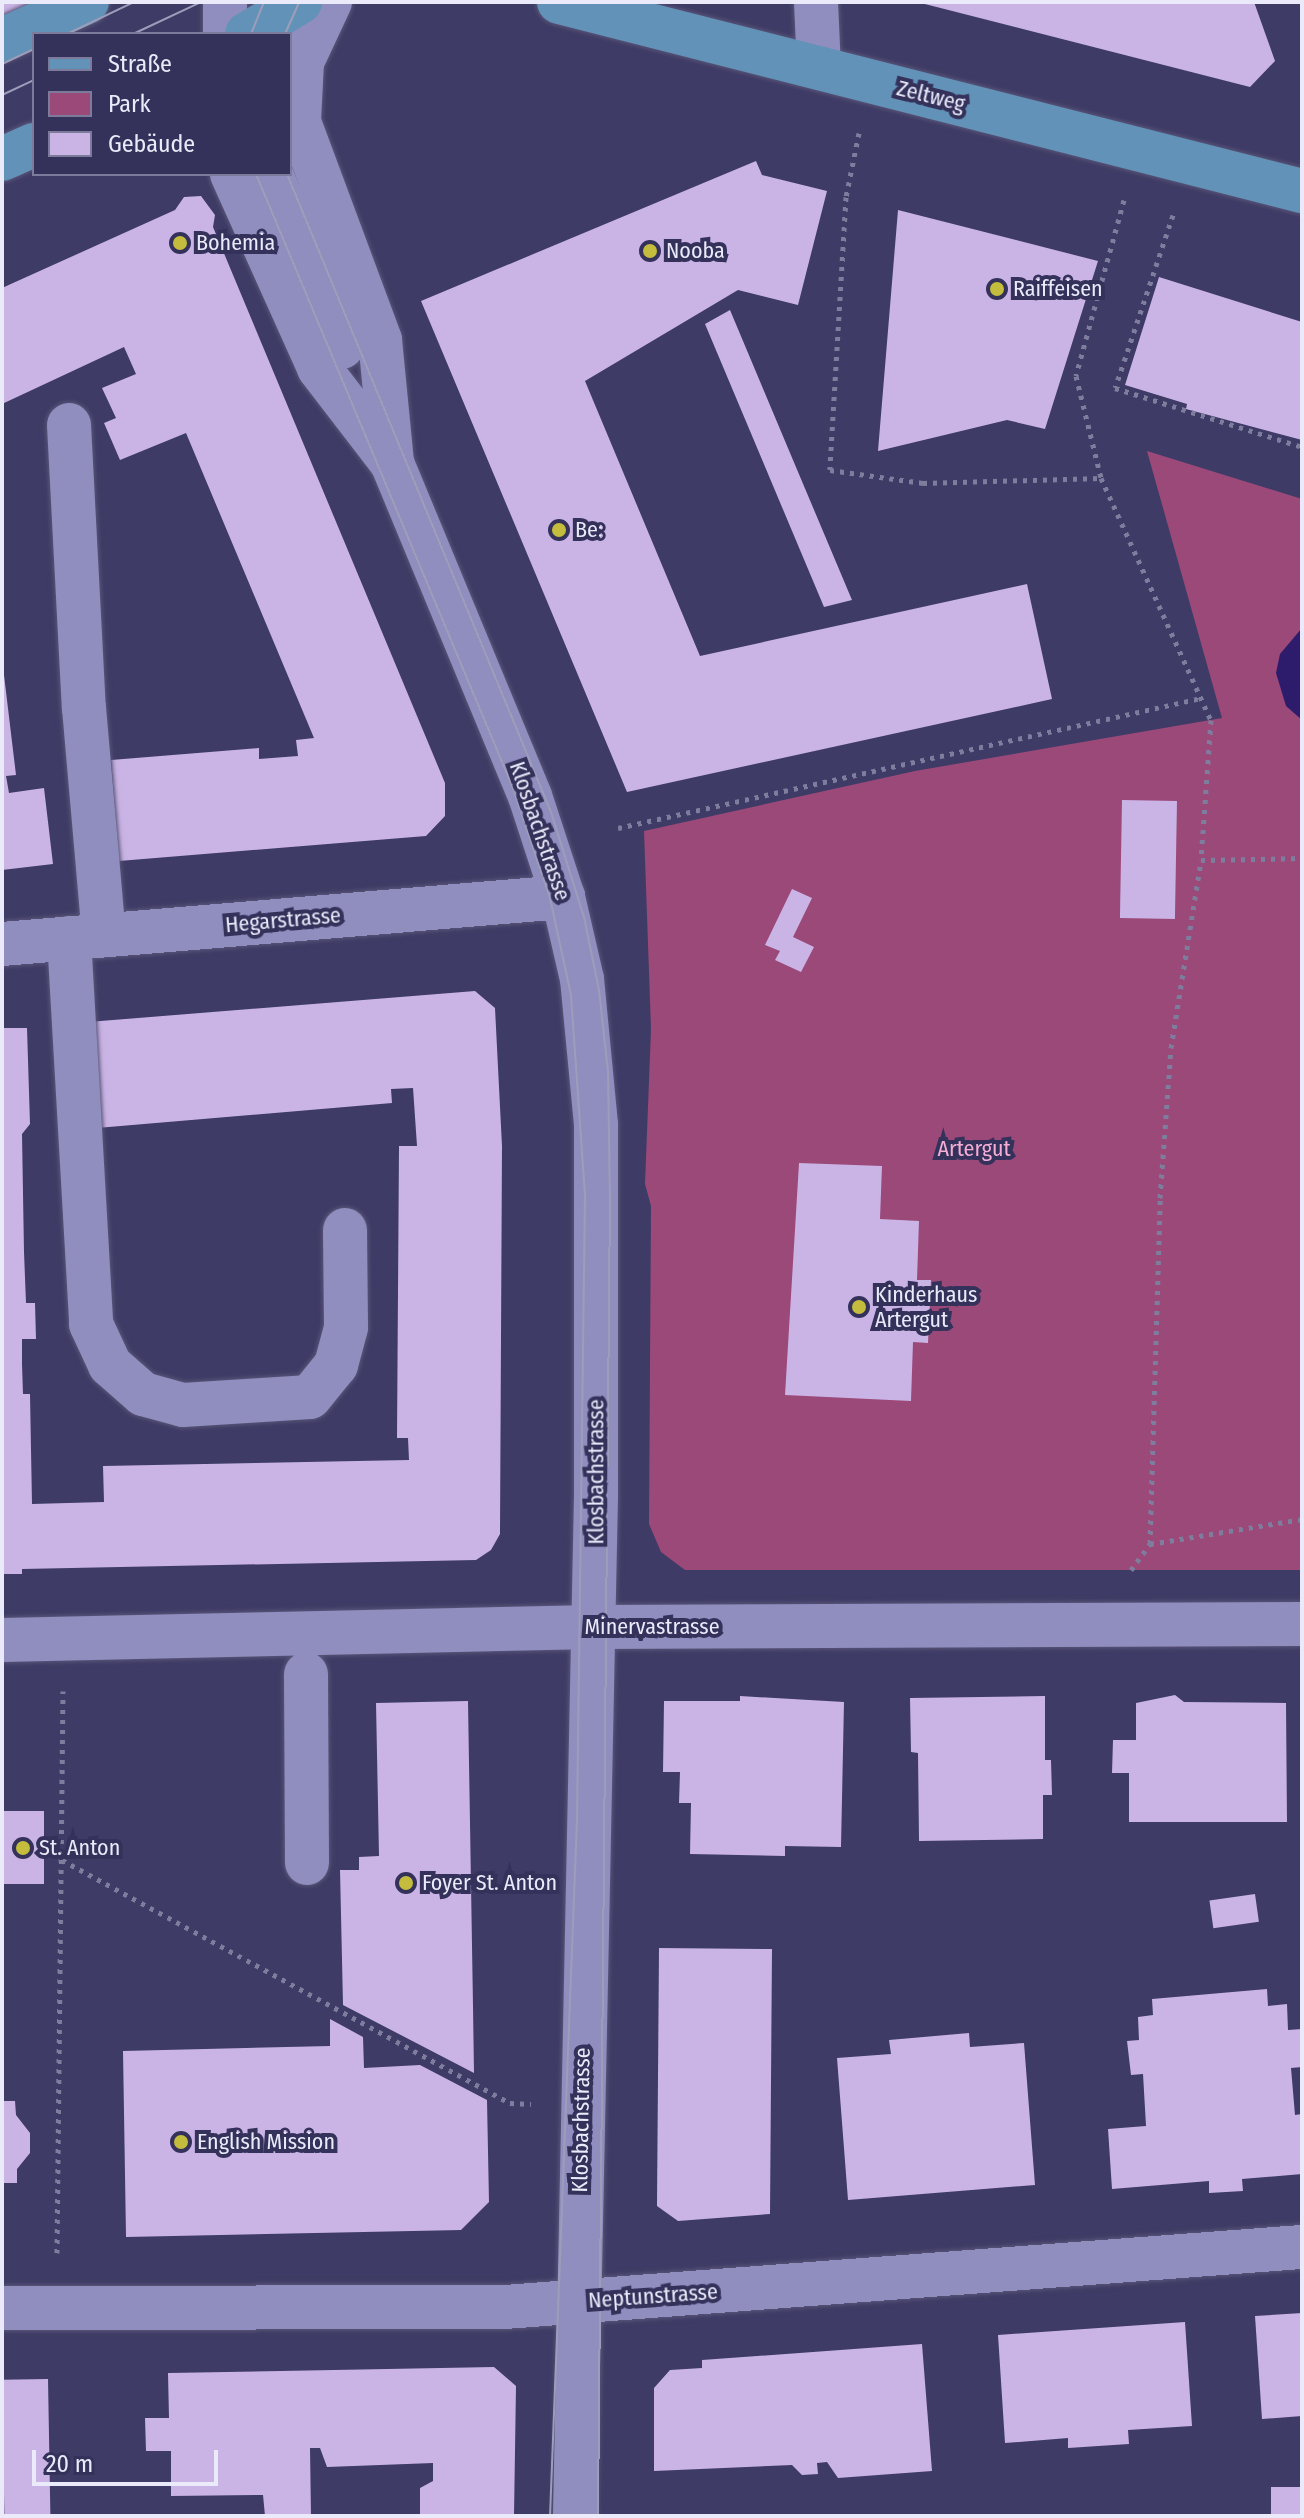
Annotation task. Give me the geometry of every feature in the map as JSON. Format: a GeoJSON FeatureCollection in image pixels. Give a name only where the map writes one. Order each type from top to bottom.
{"type":"FeatureCollection","features":[{"type":"Feature","properties":{"kind":"main road"},"geometry":{"type":"LineString","coordinates":[[2,40],[88,2]]}},
{"type":"Feature","properties":{"kind":"main road","name":"Zeltweg"},"geometry":{"type":"LineString","coordinates":[[559,2],[1302,191]]}},
{"type":"Feature","properties":{"kind":"main road"},"geometry":{"type":"LineString","coordinates":[[2,159],[32,146]]}},
{"type":"Feature","properties":{"kind":"street"},"geometry":{"type":"LineString","coordinates":[[225,2],[225,32]]}},
{"type":"Feature","properties":{"kind":"street","name":"Klosbachstrasse"},"geometry":{"type":"LineString","coordinates":[[330,2],[302,62],[299,122],[380,340],[392,463]]}},
{"type":"Feature","properties":{"kind":"street"},"geometry":{"type":"LineString","coordinates":[[816,2],[819,67]]}},
{"type":"Feature","properties":{"kind":"street","name":"Klosbachstrasse"},"geometry":{"type":"LineString","coordinates":[[233,176],[319,368],[392,463],[498,716],[563,897],[582,979],[596,1125],[594,1627],[575,2516]]}},
{"type":"Feature","properties":{"kind":"street"},"geometry":{"type":"LineString","coordinates":[[272,176],[392,463]]}},
{"type":"Feature","properties":{"kind":"street"},"geometry":{"type":"LineString","coordinates":[[69,425],[84,708],[91,1324],[110,1365],[143,1394],[183,1405],[310,1397],[336,1365],[346,1327],[345,1230]]}},
{"type":"Feature","properties":{"kind":"street","name":"Hegarstrasse"},"geometry":{"type":"LineString","coordinates":[[2,944],[563,897]]}},
{"type":"Feature","properties":{"kind":"street","name":"Minervastrasse"},"geometry":{"type":"LineString","coordinates":[[2,1640],[594,1627],[1302,1624]]}},
{"type":"Feature","properties":{"kind":"street"},"geometry":{"type":"LineString","coordinates":[[306,1674],[307,1863]]}},
{"type":"Feature","properties":{"kind":"street","name":"Neptunstrasse"},"geometry":{"type":"LineString","coordinates":[[2,2308],[505,2307],[1302,2247]]}},
{"type":"Feature","properties":{"kind":"path"},"geometry":{"type":"LineString","coordinates":[[861,124],[846,197],[830,470],[923,483],[1101,478]]}},
{"type":"Feature","properties":{"kind":"path"},"geometry":{"type":"LineString","coordinates":[[1126,191],[1076,376],[1101,478],[1211,720],[1201,860],[1171,1048],[1160,1198],[1150,1544],[1127,1582]]}},
{"type":"Feature","properties":{"kind":"path"},"geometry":{"type":"LineString","coordinates":[[1177,204],[1115,388],[1302,447]]}},
{"type":"Feature","properties":{"kind":"path"},"geometry":{"type":"LineString","coordinates":[[618,828],[1201,698]]}},
{"type":"Feature","properties":{"kind":"path"},"geometry":{"type":"LineString","coordinates":[[1201,860],[1302,858]]}},
{"type":"Feature","properties":{"kind":"path"},"geometry":{"type":"LineString","coordinates":[[1150,1544],[1302,1519]]}},
{"type":"Feature","properties":{"kind":"path"},"geometry":{"type":"LineString","coordinates":[[57,2268],[63,1678]]}},
{"type":"Feature","properties":{"kind":"path"},"geometry":{"type":"LineString","coordinates":[[62,1860],[510,2103],[533,2104]]}},
{"type":"Feature","properties":{"kind":"green space","name":"Artergut"},"geometry":{"type":"Polygon","coordinates":[[[1147,451],[1302,499],[1302,1570],[685,1570],[661,1552],[649,1524],[651,1206],[645,1184],[651,1029],[644,831],[915,771],[1222,718],[1147,451]]]}},
{"type":"Feature","properties":{"kind":"shaded area"},"geometry":{"type":"Polygon","coordinates":[[[1302,628],[1302,720],[1286,706],[1276,673],[1280,654],[1302,628]]]}},
{"type":"Feature","properties":{"kind":"building"},"geometry":{"type":"Polygon","coordinates":[[[2,2],[35,2],[2,17],[2,2]]]}},
{"type":"Feature","properties":{"kind":"building"},"geometry":{"type":"Polygon","coordinates":[[[917,2],[1254,2],[1275,61],[1250,87],[917,2]]]}},
{"type":"Feature","properties":{"kind":"building"},"geometry":{"type":"Polygon","coordinates":[[[756,161],[762,175],[827,191],[798,305],[738,290],[585,381],[700,656],[1027,584],[1052,699],[627,792],[421,301],[756,161]]]}},
{"type":"Feature","properties":{"kind":"building"},"geometry":{"type":"Polygon","coordinates":[[[201,196],[215,215],[213,227],[445,783],[445,816],[426,836],[119,861],[111,760],[259,748],[259,759],[298,756],[296,740],[314,738],[186,433],[120,460],[104,423],[116,418],[102,388],[136,374],[124,347],[2,404],[2,288],[175,210],[184,197],[201,196]]]}},
{"type":"Feature","properties":{"kind":"building"},"geometry":{"type":"Polygon","coordinates":[[[898,210],[1098,261],[1045,429],[1007,420],[878,451],[898,210]]]}},
{"type":"Feature","properties":{"kind":"building"},"geometry":{"type":"Polygon","coordinates":[[[1159,277],[1302,322],[1302,440],[1186,409],[1187,404],[1125,385],[1159,277]]]}},
{"type":"Feature","properties":{"kind":"building"},"geometry":{"type":"Polygon","coordinates":[[[730,310],[852,600],[824,607],[705,324],[730,310]]]}},
{"type":"Feature","properties":{"kind":"building"},"geometry":{"type":"Polygon","coordinates":[[[4,675],[16,775],[6,776],[9,793],[44,788],[53,864],[2,870],[4,675]]]}},
{"type":"Feature","properties":{"kind":"building"},"geometry":{"type":"Polygon","coordinates":[[[1122,800],[1177,801],[1175,919],[1120,918],[1122,800]]]}},
{"type":"Feature","properties":{"kind":"building"},"geometry":{"type":"Polygon","coordinates":[[[792,889],[812,898],[793,937],[814,947],[801,972],[775,960],[780,951],[765,945],[792,889]]]}},
{"type":"Feature","properties":{"kind":"building"},"geometry":{"type":"Polygon","coordinates":[[[475,991],[495,1008],[502,1146],[500,1534],[491,1550],[476,1560],[22,1569],[22,1574],[2,1574],[2,1028],[27,1028],[30,1124],[22,1134],[24,1252],[26,1303],[35,1303],[36,1339],[22,1339],[22,1364],[23,1394],[30,1394],[32,1504],[104,1502],[103,1466],[409,1460],[408,1438],[397,1438],[399,1146],[417,1146],[413,1088],[391,1089],[392,1103],[97,1128],[88,1022],[475,991]]]}},
{"type":"Feature","properties":{"kind":"building","name":"Kinderhaus Artergut"},"geometry":{"type":"Polygon","coordinates":[[[799,1163],[882,1166],[880,1219],[919,1221],[917,1280],[931,1280],[928,1343],[913,1342],[911,1401],[785,1395],[799,1163]]]}},
{"type":"Feature","properties":{"kind":"building"},"geometry":{"type":"Polygon","coordinates":[[[1175,1695],[1184,1702],[1286,1703],[1287,1822],[1129,1822],[1129,1773],[1112,1773],[1113,1740],[1136,1740],[1136,1703],[1175,1695]]]}},
{"type":"Feature","properties":{"kind":"building"},"geometry":{"type":"Polygon","coordinates":[[[740,1696],[844,1702],[841,1847],[785,1846],[785,1856],[690,1854],[691,1803],[679,1803],[680,1772],[663,1772],[664,1701],[740,1701],[740,1696]]]}},
{"type":"Feature","properties":{"kind":"building"},"geometry":{"type":"Polygon","coordinates":[[[1045,1696],[1045,1760],[1051,1760],[1052,1795],[1043,1795],[1043,1839],[919,1841],[918,1753],[911,1752],[910,1698],[1045,1696]]]}},
{"type":"Feature","properties":{"kind":"building","name":"Foyer St. Anton"},"geometry":{"type":"Polygon","coordinates":[[[468,1701],[474,2073],[343,2005],[340,1870],[359,1870],[359,1857],[379,1856],[376,1703],[468,1701]]]}},
{"type":"Feature","properties":{"kind":"building","name":"St. Anton"},"geometry":{"type":"Polygon","coordinates":[[[2,1811],[44,1811],[44,1884],[2,1884],[2,1811]]]}},
{"type":"Feature","properties":{"kind":"building"},"geometry":{"type":"Polygon","coordinates":[[[1255,1894],[1259,1922],[1213,1928],[1209,1900],[1255,1894]]]}},
{"type":"Feature","properties":{"kind":"building"},"geometry":{"type":"Polygon","coordinates":[[[659,1948],[772,1949],[770,2214],[678,2221],[657,2206],[659,1948]]]}},
{"type":"Feature","properties":{"kind":"building"},"geometry":{"type":"Polygon","coordinates":[[[1267,1989],[1268,2006],[1287,2004],[1288,2030],[1302,2029],[1302,2067],[1291,2068],[1295,2115],[1302,2114],[1302,2174],[1242,2179],[1243,2191],[1209,2193],[1209,2181],[1112,2189],[1108,2129],[1146,2126],[1143,2074],[1131,2075],[1127,2041],[1139,2040],[1138,2017],[1153,2015],[1152,1999],[1267,1989]]]}},
{"type":"Feature","properties":{"kind":"building"},"geometry":{"type":"Polygon","coordinates":[[[330,2019],[363,2037],[364,2068],[420,2065],[487,2100],[489,2202],[461,2230],[126,2237],[123,2051],[330,2046],[330,2019]]]}},
{"type":"Feature","properties":{"kind":"building"},"geometry":{"type":"Polygon","coordinates":[[[969,2033],[970,2047],[1024,2043],[1035,2185],[848,2200],[837,2058],[891,2054],[889,2040],[969,2033]]]}},
{"type":"Feature","properties":{"kind":"building"},"geometry":{"type":"Polygon","coordinates":[[[2,2101],[15,2101],[16,2115],[30,2133],[30,2153],[17,2169],[17,2183],[2,2183],[2,2101]]]}},
{"type":"Feature","properties":{"kind":"building"},"geometry":{"type":"Polygon","coordinates":[[[1302,2313],[1302,2416],[1262,2419],[1255,2316],[1302,2313]]]}},
{"type":"Feature","properties":{"kind":"building"},"geometry":{"type":"Polygon","coordinates":[[[1185,2322],[1192,2426],[1128,2430],[1129,2444],[1068,2448],[1068,2438],[1005,2443],[998,2335],[1185,2322]]]}},
{"type":"Feature","properties":{"kind":"building"},"geometry":{"type":"Polygon","coordinates":[[[922,2344],[932,2471],[838,2478],[827,2462],[817,2463],[818,2474],[802,2475],[792,2465],[654,2471],[654,2388],[670,2370],[702,2368],[702,2360],[922,2344]]]}},
{"type":"Feature","properties":{"kind":"building"},"geometry":{"type":"Polygon","coordinates":[[[494,2367],[516,2386],[514,2516],[420,2516],[420,2488],[433,2481],[433,2463],[327,2467],[320,2448],[310,2448],[311,2516],[265,2516],[263,2495],[171,2496],[171,2451],[146,2451],[145,2418],[169,2418],[168,2373],[494,2367]]]}},
{"type":"Feature","properties":{"kind":"building"},"geometry":{"type":"Polygon","coordinates":[[[48,2379],[50,2516],[4,2516],[2,2380],[48,2379]]]}},
{"type":"Feature","properties":{"kind":"building"},"geometry":{"type":"Polygon","coordinates":[[[1271,2487],[1302,2487],[1302,2516],[1271,2516],[1271,2487]]]}},
{"type":"Feature","properties":{"kind":"tram line"},"geometry":{"type":"LineString","coordinates":[[71,32],[134,2]]}},
{"type":"Feature","properties":{"kind":"tram line"},"geometry":{"type":"LineString","coordinates":[[137,32],[201,2]]}},
{"type":"Feature","properties":{"kind":"tram line"},"geometry":{"type":"LineString","coordinates":[[252,32],[264,2]]}},
{"type":"Feature","properties":{"kind":"tram line"},"geometry":{"type":"LineString","coordinates":[[286,32],[299,2]]}},
{"type":"Feature","properties":{"kind":"tram line"},"geometry":{"type":"LineString","coordinates":[[2,64],[32,50]]}},
{"type":"Feature","properties":{"kind":"tram line"},"geometry":{"type":"LineString","coordinates":[[2,95],[32,81]]}},
{"type":"Feature","properties":{"kind":"tram line"},"geometry":{"type":"LineString","coordinates":[[257,176],[513,788],[550,898],[571,995],[585,1194],[577,1820],[550,2516]]}},
{"type":"Feature","properties":{"kind":"tram line"},"geometry":{"type":"LineString","coordinates":[[288,176],[551,812],[584,917],[599,990],[608,1072],[610,1194],[598,2516]]}},
{"type":"Feature","properties":{"kind":"place","name":"Bohemia"},"geometry":{"type":"Point","coordinates":[180,243]}},
{"type":"Feature","properties":{"kind":"place","name":"Nooba"},"geometry":{"type":"Point","coordinates":[650,251]}},
{"type":"Feature","properties":{"kind":"place","name":"Raiffeisen"},"geometry":{"type":"Point","coordinates":[997,289]}},
{"type":"Feature","properties":{"kind":"place","name":"Be:"},"geometry":{"type":"Point","coordinates":[559,530]}},
{"type":"Feature","properties":{"kind":"place","name":"Kinderhaus Artergut"},"geometry":{"type":"Point","coordinates":[859,1307]}},
{"type":"Feature","properties":{"kind":"place","name":"St. Anton"},"geometry":{"type":"Point","coordinates":[23,1848]}},
{"type":"Feature","properties":{"kind":"place","name":"Foyer St. Anton"},"geometry":{"type":"Point","coordinates":[406,1883]}},
{"type":"Feature","properties":{"kind":"place","name":"English Mission"},"geometry":{"type":"Point","coordinates":[181,2142]}}]}
